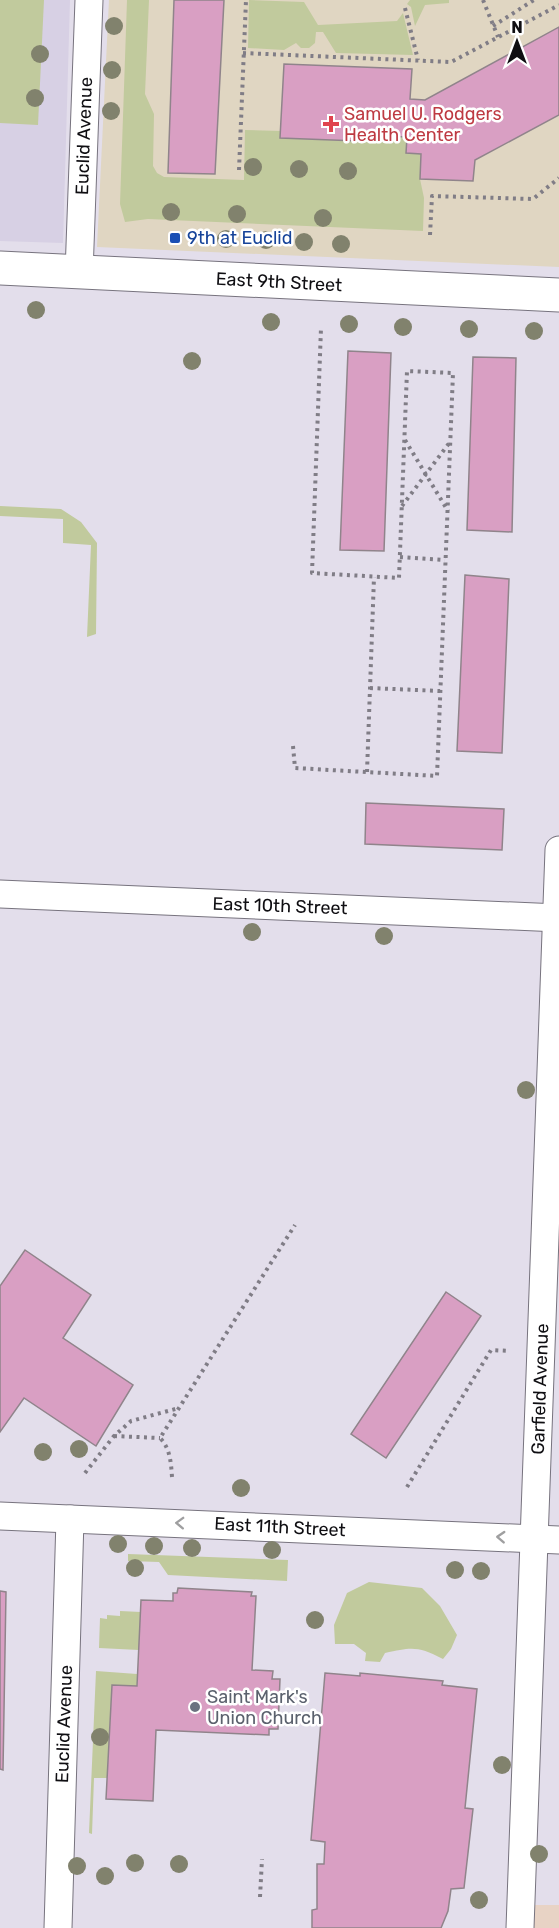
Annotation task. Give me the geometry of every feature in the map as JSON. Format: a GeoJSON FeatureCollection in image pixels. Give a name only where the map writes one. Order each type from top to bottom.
{"type":"FeatureCollection","features":[{"type":"Feature","properties":{"kind":"main road","name":"East 9th Street"},"geometry":{"type":"LineString","coordinates":[[0,268],[559,295]]}},
{"type":"Feature","properties":{"kind":"street","name":"Euclid Avenue"},"geometry":{"type":"LineString","coordinates":[[79,273],[89,0]]}},
{"type":"Feature","properties":{"kind":"street","name":"Garfield Avenue"},"geometry":{"type":"LineString","coordinates":[[520,1928],[547,1539],[559,850]]}},
{"type":"Feature","properties":{"kind":"street","name":"East 10th Street"},"geometry":{"type":"LineString","coordinates":[[0,894],[558,918]]}},
{"type":"Feature","properties":{"kind":"street","name":"East 11th Street"},"geometry":{"type":"LineString","coordinates":[[0,1516],[547,1539]]}},
{"type":"Feature","properties":{"kind":"street","name":"Euclid Avenue"},"geometry":{"type":"LineString","coordinates":[[58,1928],[70,1519]]}},
{"type":"Feature","properties":{"kind":"path"},"geometry":{"type":"LineString","coordinates":[[239,170],[246,0]]}},
{"type":"Feature","properties":{"kind":"path"},"geometry":{"type":"LineString","coordinates":[[483,0],[498,37]]}},
{"type":"Feature","properties":{"kind":"path"},"geometry":{"type":"LineString","coordinates":[[493,26],[534,0]]}},
{"type":"Feature","properties":{"kind":"path"},"geometry":{"type":"LineString","coordinates":[[243,53],[451,62],[559,4]]}},
{"type":"Feature","properties":{"kind":"path"},"geometry":{"type":"LineString","coordinates":[[405,8],[408,12],[418,60]]}},
{"type":"Feature","properties":{"kind":"path"},"geometry":{"type":"LineString","coordinates":[[430,235],[432,196],[533,199],[559,178]]}},
{"type":"Feature","properties":{"kind":"path"},"geometry":{"type":"LineString","coordinates":[[292,746],[295,768],[437,776],[453,373],[407,371],[399,578],[312,573],[321,328]]}},
{"type":"Feature","properties":{"kind":"path"},"geometry":{"type":"LineString","coordinates":[[405,440],[448,511]]}},
{"type":"Feature","properties":{"kind":"path"},"geometry":{"type":"LineString","coordinates":[[402,507],[450,442]]}},
{"type":"Feature","properties":{"kind":"path"},"geometry":{"type":"LineString","coordinates":[[400,557],[445,560]]}},
{"type":"Feature","properties":{"kind":"path"},"geometry":{"type":"LineString","coordinates":[[367,772],[374,577]]}},
{"type":"Feature","properties":{"kind":"path"},"geometry":{"type":"LineString","coordinates":[[370,688],[440,691]]}},
{"type":"Feature","properties":{"kind":"path"},"geometry":{"type":"LineString","coordinates":[[160,1438],[295,1225]]}},
{"type":"Feature","properties":{"kind":"path"},"geometry":{"type":"LineString","coordinates":[[407,1487],[491,1350],[510,1351]]}},
{"type":"Feature","properties":{"kind":"path"},"geometry":{"type":"LineString","coordinates":[[85,1473],[114,1436],[131,1421],[179,1407]]}},
{"type":"Feature","properties":{"kind":"path"},"geometry":{"type":"LineString","coordinates":[[114,1436],[160,1438]]}},
{"type":"Feature","properties":{"kind":"path"},"geometry":{"type":"LineString","coordinates":[[160,1438],[171,1460],[172,1476]]}},
{"type":"Feature","properties":{"kind":"path"},"geometry":{"type":"LineString","coordinates":[[260,1897],[262,1859]]}},
{"type":"Feature","properties":{"kind":"shaded area"},"geometry":{"type":"Polygon","coordinates":[[[0,0],[70,0],[63,243],[0,241],[0,0]]]}},
{"type":"Feature","properties":{"kind":"shaded area","name":"Samuel U. Rodgers Health Center"},"geometry":{"type":"Polygon","coordinates":[[[109,0],[559,0],[559,267],[97,247],[109,0]]]}},
{"type":"Feature","properties":{"kind":"shaded area"},"geometry":{"type":"Polygon","coordinates":[[[534,1905],[559,1905],[559,1928],[534,1928],[534,1905]]]}},
{"type":"Feature","properties":{"kind":"green space"},"geometry":{"type":"Polygon","coordinates":[[[0,0],[44,0],[38,125],[0,123],[0,0]]]}},
{"type":"Feature","properties":{"kind":"green space"},"geometry":{"type":"Polygon","coordinates":[[[127,0],[149,0],[145,94],[154,114],[153,166],[157,173],[164,177],[244,180],[245,130],[281,131],[281,138],[358,141],[359,135],[407,137],[406,153],[421,154],[420,179],[424,198],[423,231],[148,219],[125,222],[120,204],[127,0]]]}},
{"type":"Feature","properties":{"kind":"green space"},"geometry":{"type":"Polygon","coordinates":[[[249,0],[304,2],[318,25],[397,21],[403,13],[413,55],[336,53],[323,32],[316,32],[315,43],[309,48],[301,48],[296,43],[284,50],[248,48],[249,0]]]}},
{"type":"Feature","properties":{"kind":"green space"},"geometry":{"type":"Polygon","coordinates":[[[410,0],[449,0],[449,3],[425,5],[415,26],[411,7],[407,4],[410,0]]]}},
{"type":"Feature","properties":{"kind":"green space"},"geometry":{"type":"Polygon","coordinates":[[[0,506],[61,509],[81,522],[97,543],[96,634],[87,637],[91,545],[63,543],[63,519],[0,516],[0,506]]]}},
{"type":"Feature","properties":{"kind":"green space"},"geometry":{"type":"Polygon","coordinates":[[[128,1554],[288,1560],[287,1581],[168,1575],[159,1562],[128,1561],[128,1554]]]}},
{"type":"Feature","properties":{"kind":"green space"},"geometry":{"type":"Polygon","coordinates":[[[369,1582],[422,1588],[440,1606],[457,1635],[451,1649],[443,1659],[421,1650],[409,1649],[385,1653],[380,1662],[365,1661],[366,1653],[354,1644],[335,1644],[334,1625],[347,1593],[369,1582]]]}},
{"type":"Feature","properties":{"kind":"green space"},"geometry":{"type":"Polygon","coordinates":[[[120,1611],[141,1612],[139,1650],[99,1648],[100,1618],[107,1619],[107,1615],[120,1616],[120,1611]]]}},
{"type":"Feature","properties":{"kind":"green space"},"geometry":{"type":"Polygon","coordinates":[[[96,1671],[137,1674],[137,1686],[112,1685],[107,1778],[94,1778],[92,1834],[89,1833],[96,1671]]]}},
{"type":"Feature","properties":{"kind":"building"},"geometry":{"type":"Polygon","coordinates":[[[174,0],[224,0],[215,174],[168,173],[174,0]]]}},
{"type":"Feature","properties":{"kind":"building"},"geometry":{"type":"Polygon","coordinates":[[[559,27],[559,115],[475,160],[473,181],[420,179],[421,154],[406,153],[407,137],[359,135],[358,141],[280,138],[284,64],[412,69],[410,99],[425,100],[559,27]]]}},
{"type":"Feature","properties":{"kind":"building"},"geometry":{"type":"Polygon","coordinates":[[[348,351],[391,353],[384,551],[340,550],[348,351]]]}},
{"type":"Feature","properties":{"kind":"building"},"geometry":{"type":"Polygon","coordinates":[[[473,357],[516,358],[512,532],[467,530],[473,357]]]}},
{"type":"Feature","properties":{"kind":"building"},"geometry":{"type":"Polygon","coordinates":[[[465,575],[509,579],[502,753],[457,751],[465,575]]]}},
{"type":"Feature","properties":{"kind":"building"},"geometry":{"type":"Polygon","coordinates":[[[366,803],[504,809],[502,850],[365,844],[366,803]]]}},
{"type":"Feature","properties":{"kind":"building"},"geometry":{"type":"Polygon","coordinates":[[[25,1250],[91,1295],[63,1338],[133,1385],[96,1446],[24,1398],[0,1432],[0,1286],[25,1250]]]}},
{"type":"Feature","properties":{"kind":"building"},"geometry":{"type":"Polygon","coordinates":[[[446,1292],[481,1316],[386,1458],[351,1434],[446,1292]]]}},
{"type":"Feature","properties":{"kind":"building","name":"Saint Mark's Union Church"},"geometry":{"type":"Polygon","coordinates":[[[178,1588],[252,1592],[251,1596],[256,1596],[252,1670],[273,1671],[272,1679],[280,1679],[278,1729],[269,1729],[269,1735],[156,1730],[153,1801],[106,1799],[112,1685],[137,1686],[141,1600],[173,1601],[173,1593],[177,1593],[178,1588]]]}},
{"type":"Feature","properties":{"kind":"building"},"geometry":{"type":"Polygon","coordinates":[[[0,1591],[6,1592],[3,1770],[0,1769],[0,1591]]]}},
{"type":"Feature","properties":{"kind":"building"},"geometry":{"type":"Polygon","coordinates":[[[325,1673],[360,1676],[360,1673],[443,1681],[442,1685],[477,1689],[465,1808],[473,1809],[464,1888],[451,1889],[448,1911],[441,1928],[312,1928],[312,1910],[317,1909],[317,1864],[324,1864],[325,1842],[311,1840],[325,1673]]]}},
{"type":"Feature","properties":{"kind":"place","name":"Samuel U. Rodgers Health Center"},"geometry":{"type":"Point","coordinates":[331,124]}},
{"type":"Feature","properties":{"kind":"place","name":"9th at Euclid"},"geometry":{"type":"Point","coordinates":[175,238]}},
{"type":"Feature","properties":{"kind":"place","name":"Saint Mark's Union Church"},"geometry":{"type":"Point","coordinates":[195,1707]}}]}
